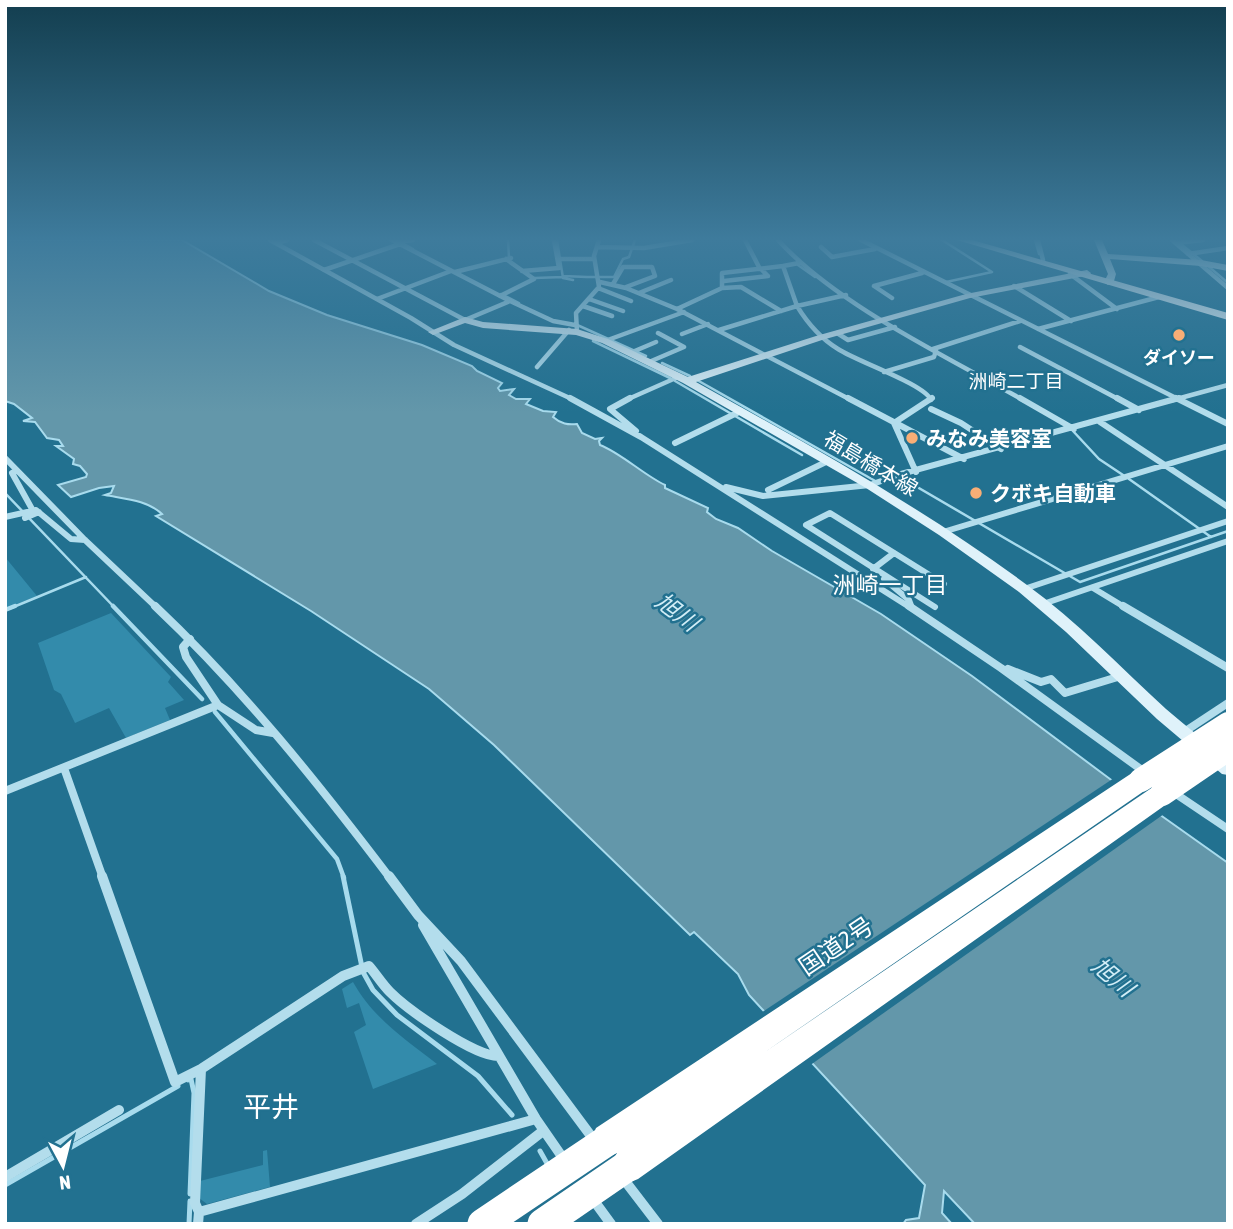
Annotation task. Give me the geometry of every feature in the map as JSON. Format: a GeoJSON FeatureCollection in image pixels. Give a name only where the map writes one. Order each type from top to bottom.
{"type":"FeatureCollection","features":[{"type":"Feature","properties":{"kind":"highway","name":"国道2号"},"geometry":{"type":"LineString","coordinates":[[483,1224],[1228,724]]}},
{"type":"Feature","properties":{"kind":"highway"},"geometry":{"type":"LineString","coordinates":[[544,1224],[1228,749]]}},
{"type":"Feature","properties":{"kind":"main road"},"geometry":{"type":"LineString","coordinates":[[682,379],[964,297]]}},
{"type":"Feature","properties":{"kind":"main road"},"geometry":{"type":"LineString","coordinates":[[1160,297],[1228,315]]}},
{"type":"Feature","properties":{"kind":"main road"},"geometry":{"type":"LineString","coordinates":[[1166,297],[1228,315]]}},
{"type":"Feature","properties":{"kind":"main road"},"geometry":{"type":"LineString","coordinates":[[433,332],[465,320]]}},
{"type":"Feature","properties":{"kind":"main road","name":"福島橋本線"},"geometry":{"type":"LineString","coordinates":[[465,320],[483,325],[574,327],[609,339],[682,379],[737,414],[875,483],[1024,589],[1184,733],[1228,769]]}},
{"type":"Feature","properties":{"kind":"street"},"geometry":{"type":"LineString","coordinates":[[374,297],[454,345],[574,400],[641,438],[912,608],[1001,668],[1155,779]]}},
{"type":"Feature","properties":{"kind":"street"},"geometry":{"type":"LineString","coordinates":[[377,299],[382,297]]}},
{"type":"Feature","properties":{"kind":"street"},"geometry":{"type":"LineString","coordinates":[[421,297],[465,320],[510,301]]}},
{"type":"Feature","properties":{"kind":"street"},"geometry":{"type":"LineString","coordinates":[[505,297],[552,321],[574,327]]}},
{"type":"Feature","properties":{"kind":"street"},"geometry":{"type":"LineString","coordinates":[[627,297],[631,300]]}},
{"type":"Feature","properties":{"kind":"street"},"geometry":{"type":"LineString","coordinates":[[648,297],[719,330],[964,459]]}},
{"type":"Feature","properties":{"kind":"street"},"geometry":{"type":"LineString","coordinates":[[609,339],[681,312],[706,297]]}},
{"type":"Feature","properties":{"kind":"street"},"geometry":{"type":"LineString","coordinates":[[758,297],[781,311]]}},
{"type":"Feature","properties":{"kind":"street"},"geometry":{"type":"LineString","coordinates":[[794,297],[804,321],[819,338],[933,399],[894,423]]}},
{"type":"Feature","properties":{"kind":"street"},"geometry":{"type":"LineString","coordinates":[[719,330],[834,297]]}},
{"type":"Feature","properties":{"kind":"street"},"geometry":{"type":"LineString","coordinates":[[848,297],[935,351],[1075,429]]}},
{"type":"Feature","properties":{"kind":"street"},"geometry":{"type":"LineString","coordinates":[[972,297],[1228,425]]}},
{"type":"Feature","properties":{"kind":"street"},"geometry":{"type":"LineString","coordinates":[[1032,297],[1071,321]]}},
{"type":"Feature","properties":{"kind":"street"},"geometry":{"type":"LineString","coordinates":[[1104,297],[1117,309]]}},
{"type":"Feature","properties":{"kind":"street"},"geometry":{"type":"LineString","coordinates":[[1039,329],[1158,297]]}},
{"type":"Feature","properties":{"kind":"street"},"geometry":{"type":"LineString","coordinates":[[537,367],[574,327],[576,313],[589,299],[623,311]]}},
{"type":"Feature","properties":{"kind":"street"},"geometry":{"type":"LineString","coordinates":[[583,306],[612,316]]}},
{"type":"Feature","properties":{"kind":"street"},"geometry":{"type":"LineString","coordinates":[[935,351],[1020,321]]}},
{"type":"Feature","properties":{"kind":"street"},"geometry":{"type":"LineString","coordinates":[[682,334],[706,325]]}},
{"type":"Feature","properties":{"kind":"street"},"geometry":{"type":"LineString","coordinates":[[837,333],[848,340],[894,327]]}},
{"type":"Feature","properties":{"kind":"street"},"geometry":{"type":"LineString","coordinates":[[649,362],[684,347],[658,333]]}},
{"type":"Feature","properties":{"kind":"street"},"geometry":{"type":"LineString","coordinates":[[634,352],[656,342]]}},
{"type":"Feature","properties":{"kind":"street"},"geometry":{"type":"LineString","coordinates":[[1020,347],[1140,411]]}},
{"type":"Feature","properties":{"kind":"street"},"geometry":{"type":"LineString","coordinates":[[884,372],[934,356],[935,351]]}},
{"type":"Feature","properties":{"kind":"street"},"geometry":{"type":"LineString","coordinates":[[641,438],[610,409],[612,406],[682,379]]}},
{"type":"Feature","properties":{"kind":"street"},"geometry":{"type":"LineString","coordinates":[[714,484],[763,496],[875,483],[1228,385]]}},
{"type":"Feature","properties":{"kind":"street"},"geometry":{"type":"LineString","coordinates":[[931,409],[961,423],[1001,449]]}},
{"type":"Feature","properties":{"kind":"street"},"geometry":{"type":"LineString","coordinates":[[675,443],[737,414]]}},
{"type":"Feature","properties":{"kind":"street"},"geometry":{"type":"LineString","coordinates":[[1100,422],[1228,507]]}},
{"type":"Feature","properties":{"kind":"street"},"geometry":{"type":"LineString","coordinates":[[894,423],[916,472]]}},
{"type":"Feature","properties":{"kind":"street"},"geometry":{"type":"LineString","coordinates":[[943,532],[1228,446]]}},
{"type":"Feature","properties":{"kind":"street"},"geometry":{"type":"LineString","coordinates":[[5,458],[28,513],[71,539],[85,540]]}},
{"type":"Feature","properties":{"kind":"street"},"geometry":{"type":"LineString","coordinates":[[768,490],[828,461]]}},
{"type":"Feature","properties":{"kind":"street"},"geometry":{"type":"LineString","coordinates":[[11,471],[190,639],[273,733],[333,803],[418,915],[461,961],[658,1224]]}},
{"type":"Feature","properties":{"kind":"street"},"geometry":{"type":"LineString","coordinates":[[5,517],[28,513]]}},
{"type":"Feature","properties":{"kind":"street"},"geometry":{"type":"LineString","coordinates":[[935,607],[806,526],[830,513],[944,584]]}},
{"type":"Feature","properties":{"kind":"street"},"geometry":{"type":"LineString","coordinates":[[1024,589],[1228,521]]}},
{"type":"Feature","properties":{"kind":"street"},"geometry":{"type":"LineString","coordinates":[[1042,604],[1228,541]]}},
{"type":"Feature","properties":{"kind":"street"},"geometry":{"type":"LineString","coordinates":[[873,568],[894,553]]}},
{"type":"Feature","properties":{"kind":"street"},"geometry":{"type":"LineString","coordinates":[[873,568],[909,600],[912,608]]}},
{"type":"Feature","properties":{"kind":"street"},"geometry":{"type":"LineString","coordinates":[[1091,588],[1228,668]]}},
{"type":"Feature","properties":{"kind":"street"},"geometry":{"type":"LineString","coordinates":[[190,639],[183,647],[186,657],[218,705],[256,730],[273,733]]}},
{"type":"Feature","properties":{"kind":"street"},"geometry":{"type":"LineString","coordinates":[[1001,668],[1041,682],[1051,679],[1065,694],[1122,676]]}},
{"type":"Feature","properties":{"kind":"street"},"geometry":{"type":"LineString","coordinates":[[1184,733],[1228,703]]}},
{"type":"Feature","properties":{"kind":"street"},"geometry":{"type":"LineString","coordinates":[[5,791],[218,705]]}},
{"type":"Feature","properties":{"kind":"street"},"geometry":{"type":"LineString","coordinates":[[64,768],[175,1082],[201,1069],[361,968],[373,969],[391,993],[469,1048],[486,1056],[498,1056]]}},
{"type":"Feature","properties":{"kind":"street"},"geometry":{"type":"LineString","coordinates":[[1166,787],[1228,829]]}},
{"type":"Feature","properties":{"kind":"street"},"geometry":{"type":"LineString","coordinates":[[418,915],[543,1131],[609,1223]]}},
{"type":"Feature","properties":{"kind":"street"},"geometry":{"type":"LineString","coordinates":[[201,1069],[195,1203],[198,1218],[536,1119]]}},
{"type":"Feature","properties":{"kind":"street"},"geometry":{"type":"LineString","coordinates":[[5,1177],[119,1110]]}},
{"type":"Feature","properties":{"kind":"street"},"geometry":{"type":"LineString","coordinates":[[416,1224],[461,1194],[543,1131]]}},
{"type":"Feature","properties":{"kind":"shaded area"},"geometry":{"type":"Polygon","coordinates":[[[5,557],[37,596],[5,609],[5,557]]]}},
{"type":"Feature","properties":{"kind":"shaded area"},"geometry":{"type":"Polygon","coordinates":[[[111,613],[171,677],[168,682],[184,700],[165,708],[170,720],[126,738],[109,708],[75,723],[61,694],[54,690],[38,643],[111,613]]]}},
{"type":"Feature","properties":{"kind":"shaded area"},"geometry":{"type":"Polygon","coordinates":[[[353,982],[380,1017],[437,1064],[373,1089],[354,1032],[366,1025],[359,1003],[347,1008],[342,989],[353,982]]]}},
{"type":"Feature","properties":{"kind":"shaded area"},"geometry":{"type":"Polygon","coordinates":[[[267,1150],[270,1187],[207,1204],[199,1198],[200,1181],[263,1165],[263,1151],[267,1150]]]}},
{"type":"Feature","properties":{"kind":"water","name":"旭川"},"geometry":{"type":"Polygon","coordinates":[[[5,297],[284,297],[327,315],[422,345],[472,366],[502,383],[498,388],[500,391],[514,389],[509,395],[516,399],[530,399],[526,404],[543,411],[556,412],[553,417],[559,421],[577,424],[582,433],[595,439],[602,438],[600,445],[665,485],[665,488],[708,508],[707,512],[716,519],[738,528],[772,551],[881,614],[972,676],[1228,863],[1228,1224],[975,1224],[944,1191],[942,1213],[952,1224],[903,1224],[906,1220],[919,1218],[925,1185],[749,995],[738,974],[694,932],[690,935],[494,745],[429,689],[311,611],[156,516],[162,514],[156,509],[136,501],[105,495],[111,493],[114,486],[71,497],[58,485],[86,477],[87,474],[80,466],[73,464],[74,459],[56,446],[63,446],[59,440],[47,438],[35,422],[23,421],[32,418],[14,404],[5,401],[5,297]]]}},
{"type":"Feature","properties":{"kind":"pier"},"geometry":{"type":"Polygon","coordinates":[[[1114,778],[1164,814],[809,1066],[761,1013],[1114,778]]]}},
{"type":"Feature","properties":{"kind":"waterway"},"geometry":{"type":"LineString","coordinates":[[508,297],[519,303]]}},
{"type":"Feature","properties":{"kind":"waterway"},"geometry":{"type":"LineString","coordinates":[[575,324],[646,356]]}},
{"type":"Feature","properties":{"kind":"waterway"},"geometry":{"type":"LineString","coordinates":[[593,341],[670,378]]}},
{"type":"Feature","properties":{"kind":"waterway"},"geometry":{"type":"LineString","coordinates":[[662,363],[690,376]]}},
{"type":"Feature","properties":{"kind":"waterway"},"geometry":{"type":"LineString","coordinates":[[697,380],[877,482]]}},
{"type":"Feature","properties":{"kind":"waterway"},"geometry":{"type":"LineString","coordinates":[[675,381],[802,455]]}},
{"type":"Feature","properties":{"kind":"waterway"},"geometry":{"type":"LineString","coordinates":[[1073,431],[1099,459],[1123,475]]}},
{"type":"Feature","properties":{"kind":"waterway"},"geometry":{"type":"LineString","coordinates":[[900,477],[1080,582],[1211,537]]}},
{"type":"Feature","properties":{"kind":"waterway"},"geometry":{"type":"LineString","coordinates":[[1129,479],[1211,537]]}},
{"type":"Feature","properties":{"kind":"waterway"},"geometry":{"type":"LineString","coordinates":[[5,493],[86,577]]}},
{"type":"Feature","properties":{"kind":"waterway"},"geometry":{"type":"LineString","coordinates":[[1211,537],[1228,531]]}},
{"type":"Feature","properties":{"kind":"waterway"},"geometry":{"type":"LineString","coordinates":[[11,608],[86,577]]}},
{"type":"Feature","properties":{"kind":"waterway"},"geometry":{"type":"LineString","coordinates":[[86,577],[115,608]]}},
{"type":"Feature","properties":{"kind":"waterway"},"geometry":{"type":"LineString","coordinates":[[5,610],[15,606]]}},
{"type":"Feature","properties":{"kind":"waterway"},"geometry":{"type":"LineString","coordinates":[[113,606],[202,699]]}},
{"type":"Feature","properties":{"kind":"waterway"},"geometry":{"type":"LineString","coordinates":[[215,712],[337,859],[344,878]]}},
{"type":"Feature","properties":{"kind":"waterway"},"geometry":{"type":"LineString","coordinates":[[343,876],[363,972],[373,990],[397,1015],[478,1076],[512,1115]]}},
{"type":"Feature","properties":{"kind":"waterway"},"geometry":{"type":"LineString","coordinates":[[188,1080],[191,1079],[194,1093],[190,1194]]}},
{"type":"Feature","properties":{"kind":"waterway"},"geometry":{"type":"LineString","coordinates":[[5,1185],[178,1086]]}},
{"type":"Feature","properties":{"kind":"waterway"},"geometry":{"type":"LineString","coordinates":[[540,1151],[549,1167]]}},
{"type":"Feature","properties":{"kind":"waterway"},"geometry":{"type":"LineString","coordinates":[[189,1224],[190,1201]]}},
{"type":"Feature","properties":{"kind":"place","name":"ダイソー"},"geometry":{"type":"Point","coordinates":[1179,335]}},
{"type":"Feature","properties":{"kind":"place","name":"みなみ美容室"},"geometry":{"type":"Point","coordinates":[912,438]}},
{"type":"Feature","properties":{"kind":"place","name":"クボキ自動車"},"geometry":{"type":"Point","coordinates":[976,493]}},
{"type":"Feature","properties":{"kind":"district","name":"洲崎二丁目"},"geometry":{"type":"Point","coordinates":[1016,381]}},
{"type":"Feature","properties":{"kind":"district","name":"洲崎一丁目"},"geometry":{"type":"Point","coordinates":[890,585]}},
{"type":"Feature","properties":{"kind":"district","name":"平井"},"geometry":{"type":"Point","coordinates":[271,1107]}}]}
